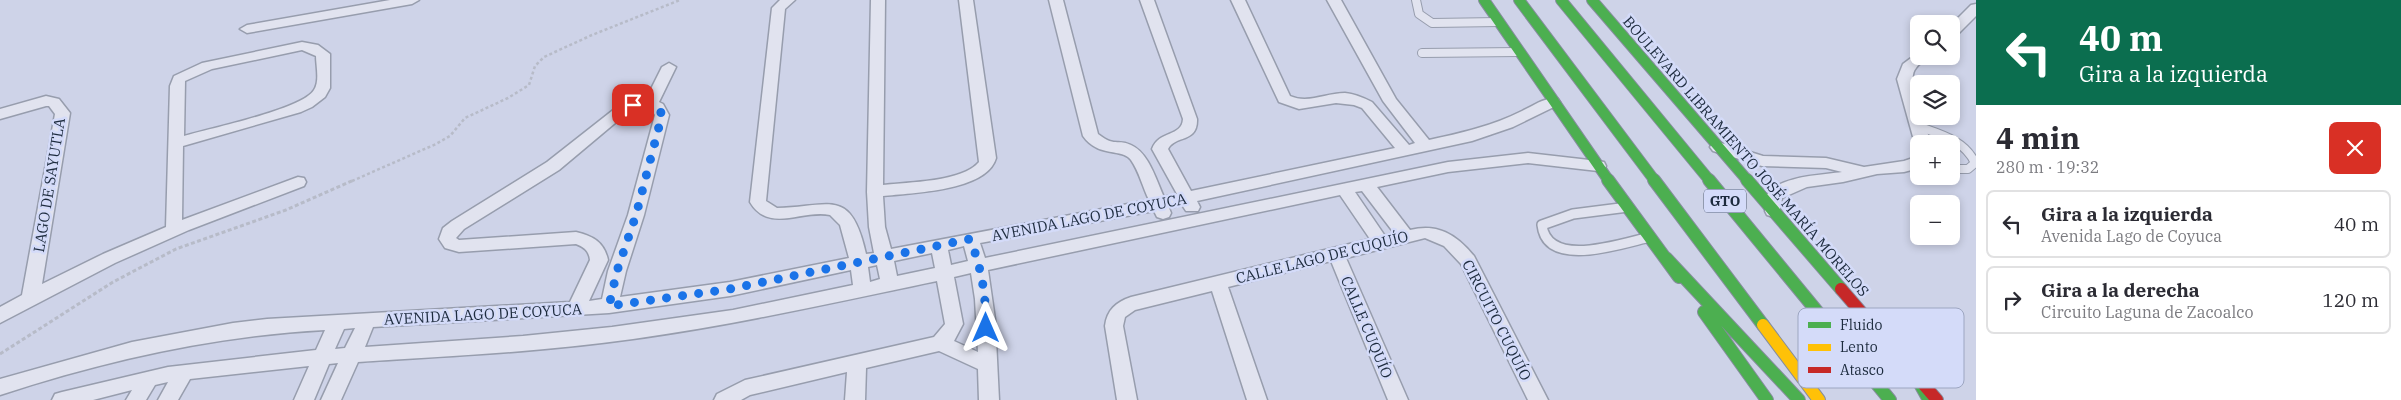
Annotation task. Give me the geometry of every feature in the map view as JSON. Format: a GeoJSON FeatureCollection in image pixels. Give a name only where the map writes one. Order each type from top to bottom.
{"type":"FeatureCollection","features":[{"type":"Feature","properties":{"kind":"main road"},"geometry":{"type":"LineString","coordinates":[[1484,0],[1598,166],[1768,400]]}},
{"type":"Feature","properties":{"kind":"main road","name":"GTO"},"geometry":{"type":"LineString","coordinates":[[1519,0],[1798,372]]}},
{"type":"Feature","properties":{"kind":"main road","name":"GTO"},"geometry":{"type":"LineString","coordinates":[[1561,0],[1814,308]]}},
{"type":"Feature","properties":{"kind":"main road","name":"BOULEVARD LIBRAMIENTO JOSÉ MARÍA MORELOS"},"geometry":{"type":"LineString","coordinates":[[1592,0],[1858,308]]}},
{"type":"Feature","properties":{"kind":"main road"},"geometry":{"type":"LineString","coordinates":[[1666,258],[1799,400]]}},
{"type":"Feature","properties":{"kind":"main road","name":"GTO"},"geometry":{"type":"LineString","coordinates":[[1810,388],[1819,400]]}},
{"type":"Feature","properties":{"kind":"main road","name":"GTO"},"geometry":{"type":"LineString","coordinates":[[1880,388],[1890,400]]}},
{"type":"Feature","properties":{"kind":"main road"},"geometry":{"type":"LineString","coordinates":[[1922,388],[1929,400]]}},
{"type":"Feature","properties":{"kind":"main road","name":"BOULEVARD LIBRAMIENTO JOSÉ MARÍA MORELOS"},"geometry":{"type":"LineString","coordinates":[[1927,388],[1937,400]]}},
{"type":"Feature","properties":{"kind":"street"},"geometry":{"type":"LineString","coordinates":[[247,29],[411,0]]}},
{"type":"Feature","properties":{"kind":"street"},"geometry":{"type":"LineString","coordinates":[[788,0],[779,8],[758,202],[766,210],[777,214],[822,209],[836,212],[845,219],[850,229],[863,289]]}},
{"type":"Feature","properties":{"kind":"street"},"geometry":{"type":"LineString","coordinates":[[878,0],[875,192],[877,227],[890,283]]}},
{"type":"Feature","properties":{"kind":"street"},"geometry":{"type":"LineString","coordinates":[[875,192],[958,179],[979,171],[987,163],[988,158],[966,0]]}},
{"type":"Feature","properties":{"kind":"street"},"geometry":{"type":"LineString","coordinates":[[1056,0],[1091,136],[1102,145],[1112,149],[1125,148],[1137,156],[1169,225]]}},
{"type":"Feature","properties":{"kind":"street"},"geometry":{"type":"LineString","coordinates":[[1147,0],[1190,119],[1190,125],[1184,134],[1165,140],[1161,143],[1160,149],[1198,218]]}},
{"type":"Feature","properties":{"kind":"street"},"geometry":{"type":"LineString","coordinates":[[1238,0],[1284,99],[1304,105],[1343,98],[1367,105],[1390,100]]}},
{"type":"Feature","properties":{"kind":"street"},"geometry":{"type":"LineString","coordinates":[[1334,0],[1390,100],[1425,146]]}},
{"type":"Feature","properties":{"kind":"street"},"geometry":{"type":"LineString","coordinates":[[1960,24],[1976,8]]}},
{"type":"Feature","properties":{"kind":"street"},"geometry":{"type":"LineString","coordinates":[[174,229],[177,86],[179,79],[207,66],[286,48],[302,46],[313,48],[323,54],[324,89],[320,96],[296,109],[176,143]]}},
{"type":"Feature","properties":{"kind":"street"},"geometry":{"type":"LineString","coordinates":[[1910,65],[1904,79],[1920,135]]}},
{"type":"Feature","properties":{"kind":"street"},"geometry":{"type":"LineString","coordinates":[[651,104],[669,67]]}},
{"type":"Feature","properties":{"kind":"street","name":"LAGO DE SAYUTLA"},"geometry":{"type":"LineString","coordinates":[[0,114],[46,101],[54,102],[63,113],[31,296]]}},
{"type":"Feature","properties":{"kind":"street","name":"AVENIDA LAGO DE COYUCA"},"geometry":{"type":"LineString","coordinates":[[0,387],[77,362],[150,344],[223,331],[337,322],[576,309],[730,289],[970,239],[1159,204],[1467,137],[1508,124],[1553,102]]}},
{"type":"Feature","properties":{"kind":"street"},"geometry":{"type":"LineString","coordinates":[[576,309],[599,260],[598,252],[587,241],[576,238],[458,246],[451,244],[447,239],[449,232],[537,178],[622,110],[633,105],[651,104],[658,106],[662,115],[636,215],[617,271],[609,306]]}},
{"type":"Feature","properties":{"kind":"street"},"geometry":{"type":"LineString","coordinates":[[1367,105],[1405,150]]}},
{"type":"Feature","properties":{"kind":"street"},"geometry":{"type":"LineString","coordinates":[[1467,137],[1489,161]]}},
{"type":"Feature","properties":{"kind":"street"},"geometry":{"type":"LineString","coordinates":[[1717,146],[1762,161],[1826,163],[1863,171]]}},
{"type":"Feature","properties":{"kind":"street","name":"AVENIDA LAGO DE COYUCA"},"geometry":{"type":"LineString","coordinates":[[62,400],[149,378],[184,372],[324,357],[571,339],[733,317],[1365,183],[1489,161],[1528,158],[1559,160],[1598,166]]}},
{"type":"Feature","properties":{"kind":"street"},"geometry":{"type":"LineString","coordinates":[[1773,210],[1774,196],[1784,188],[1798,182],[1844,177],[1863,171],[1910,164]]}},
{"type":"Feature","properties":{"kind":"street"},"geometry":{"type":"LineString","coordinates":[[0,316],[31,296],[112,256],[174,229],[298,182]]}},
{"type":"Feature","properties":{"kind":"street"},"geometry":{"type":"LineString","coordinates":[[1365,183],[1406,237]]}},
{"type":"Feature","properties":{"kind":"street"},"geometry":{"type":"LineString","coordinates":[[1344,188],[1381,243]]}},
{"type":"Feature","properties":{"kind":"street","name":"CALLE LAGO DE CUQUÍO"},"geometry":{"type":"LineString","coordinates":[[1128,400],[1114,326],[1115,316],[1121,309],[1130,304],[1425,232]]}},
{"type":"Feature","properties":{"kind":"street","name":"CIRCUITO CUQUÍO"},"geometry":{"type":"LineString","coordinates":[[1425,232],[1448,240],[1468,260],[1538,400]]}},
{"type":"Feature","properties":{"kind":"street"},"geometry":{"type":"LineString","coordinates":[[970,239],[980,264],[986,297],[986,364],[989,400]]}},
{"type":"Feature","properties":{"kind":"street"},"geometry":{"type":"LineString","coordinates":[[724,400],[745,388],[857,364],[940,343],[951,332],[954,324],[939,246]]}},
{"type":"Feature","properties":{"kind":"street","name":"CALLE CUQUÍO"},"geometry":{"type":"LineString","coordinates":[[1336,254],[1398,400]]}},
{"type":"Feature","properties":{"kind":"street","name":"CALLE LAGO DE CUQUÍO"},"geometry":{"type":"LineString","coordinates":[[1218,282],[1258,400]]}},
{"type":"Feature","properties":{"kind":"street"},"geometry":{"type":"LineString","coordinates":[[331,400],[367,321]]}},
{"type":"Feature","properties":{"kind":"street"},"geometry":{"type":"LineString","coordinates":[[304,400],[324,357],[337,322]]}},
{"type":"Feature","properties":{"kind":"street"},"geometry":{"type":"LineString","coordinates":[[940,343],[986,364]]}},
{"type":"Feature","properties":{"kind":"street"},"geometry":{"type":"LineString","coordinates":[[855,400],[857,364]]}},
{"type":"Feature","properties":{"kind":"street"},"geometry":{"type":"LineString","coordinates":[[168,400],[184,372]]}},
{"type":"Feature","properties":{"kind":"street"},"geometry":{"type":"LineString","coordinates":[[136,400],[149,378]]}},
{"type":"Feature","properties":{"kind":"lane"},"geometry":{"type":"LineString","coordinates":[[1416,0],[1418,14],[1424,20],[1432,23],[1499,22]]}},
{"type":"Feature","properties":{"kind":"lane"},"geometry":{"type":"LineString","coordinates":[[1422,53],[1520,52]]}},
{"type":"Feature","properties":{"kind":"lane"},"geometry":{"type":"LineString","coordinates":[[1917,126],[1939,135]]}},
{"type":"Feature","properties":{"kind":"lane"},"geometry":{"type":"LineString","coordinates":[[1960,145],[1973,156],[1975,163],[1968,169],[1960,169]]}},
{"type":"Feature","properties":{"kind":"lane"},"geometry":{"type":"LineString","coordinates":[[1628,206],[1570,214],[1542,226],[1543,236],[1554,246],[1572,251],[1587,250],[1650,237]]}},
{"type":"Feature","properties":{"kind":"path"},"geometry":{"type":"LineString","coordinates":[[0,354],[113,282],[176,249],[286,210],[436,144],[450,136],[465,118],[508,98],[529,85],[535,66],[544,57],[592,35],[680,0]]}},
{"type":"Feature","properties":{"kind":"traffic: fast"},"geometry":{"type":"LineString","coordinates":[[1484,0],[1598,166],[1679,277]]}},
{"type":"Feature","properties":{"kind":"traffic: fast"},"geometry":{"type":"LineString","coordinates":[[1519,0],[1763,325]]}},
{"type":"Feature","properties":{"kind":"traffic: fast"},"geometry":{"type":"LineString","coordinates":[[1561,0],[1814,308]]}},
{"type":"Feature","properties":{"kind":"traffic: fast"},"geometry":{"type":"LineString","coordinates":[[1592,0],[1841,289]]}},
{"type":"Feature","properties":{"kind":"traffic: fast"},"geometry":{"type":"LineString","coordinates":[[1666,258],[1799,400]]}},
{"type":"Feature","properties":{"kind":"traffic: fast"},"geometry":{"type":"LineString","coordinates":[[1704,312],[1767,400]]}},
{"type":"Feature","properties":{"kind":"traffic: fast"},"geometry":{"type":"LineString","coordinates":[[1880,388],[1890,400]]}},
{"type":"Feature","properties":{"kind":"traffic: fast"},"geometry":{"type":"LineString","coordinates":[[1922,388],[1929,400]]}},
{"type":"Feature","properties":{"kind":"traffic: slow"},"geometry":{"type":"LineString","coordinates":[[1763,325],[1798,372]]}},
{"type":"Feature","properties":{"kind":"traffic: slow"},"geometry":{"type":"LineString","coordinates":[[1810,388],[1819,400]]}},
{"type":"Feature","properties":{"kind":"traffic: jam"},"geometry":{"type":"LineString","coordinates":[[1841,289],[1857,308]]}},
{"type":"Feature","properties":{"kind":"traffic: jam"},"geometry":{"type":"LineString","coordinates":[[1927,388],[1937,400]]}},
{"type":"Feature","properties":{"kind":"route"},"geometry":{"type":"LineString","coordinates":[[633,105],[643,103],[658,106],[662,115],[636,215],[617,271],[609,306],[730,289],[970,239],[980,264],[986,297],[986,328]]}}]}
